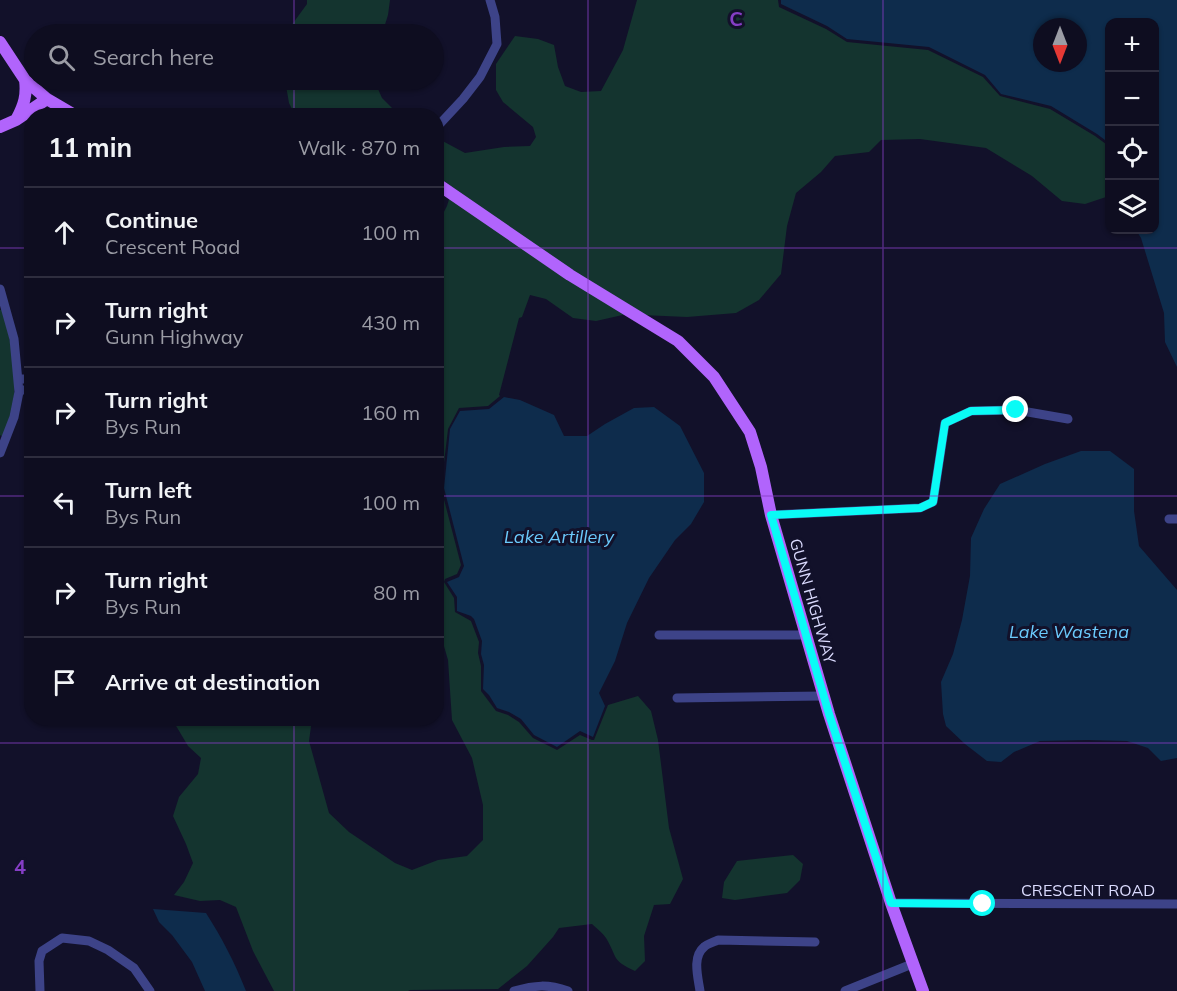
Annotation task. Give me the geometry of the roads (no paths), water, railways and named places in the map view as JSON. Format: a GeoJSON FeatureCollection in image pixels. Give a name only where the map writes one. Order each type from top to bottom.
{"type":"FeatureCollection","features":[{"type":"Feature","properties":{"kind":"main road"},"geometry":{"type":"LineString","coordinates":[[0,42],[24,78]]}},
{"type":"Feature","properties":{"kind":"main road"},"geometry":{"type":"LineString","coordinates":[[16,120],[24,106],[26,90]]}},
{"type":"Feature","properties":{"kind":"main road"},"geometry":{"type":"LineString","coordinates":[[37,90],[62,108]]}},
{"type":"Feature","properties":{"kind":"main road"},"geometry":{"type":"LineString","coordinates":[[34,108],[47,99]]}},
{"type":"Feature","properties":{"kind":"main road"},"geometry":{"type":"LineString","coordinates":[[0,127],[24,115]]}},
{"type":"Feature","properties":{"kind":"main road","name":"GUNN HIGHWAY"},"geometry":{"type":"LineString","coordinates":[[444,188],[570,275],[678,340],[714,377],[750,432],[761,467],[771,515],[823,696],[922,991]]}},
{"type":"Feature","properties":{"kind":"street"},"geometry":{"type":"LineString","coordinates":[[444,119],[480,77],[497,44],[495,17],[490,0]]}},
{"type":"Feature","properties":{"kind":"street"},"geometry":{"type":"LineString","coordinates":[[0,289],[14,339],[19,390],[14,417],[0,453]]}},
{"type":"Feature","properties":{"kind":"street"},"geometry":{"type":"LineString","coordinates":[[18,379],[24,379]]}},
{"type":"Feature","properties":{"kind":"street"},"geometry":{"type":"LineString","coordinates":[[19,390],[24,390]]}},
{"type":"Feature","properties":{"kind":"street"},"geometry":{"type":"LineString","coordinates":[[771,515],[920,508],[933,502],[945,423],[971,411],[1016,410],[1068,420]]}},
{"type":"Feature","properties":{"kind":"street"},"geometry":{"type":"LineString","coordinates":[[659,635],[806,635]]}},
{"type":"Feature","properties":{"kind":"street"},"geometry":{"type":"LineString","coordinates":[[677,698],[823,696]]}},
{"type":"Feature","properties":{"kind":"street","name":"CRESCENT ROAD"},"geometry":{"type":"LineString","coordinates":[[891,903],[1177,904]]}},
{"type":"Feature","properties":{"kind":"street"},"geometry":{"type":"LineString","coordinates":[[40,991],[39,962],[42,951],[62,938],[89,941],[108,950],[134,968],[150,991]]}},
{"type":"Feature","properties":{"kind":"street"},"geometry":{"type":"LineString","coordinates":[[700,991],[696,968],[698,955],[704,946],[718,940],[814,942]]}},
{"type":"Feature","properties":{"kind":"street"},"geometry":{"type":"LineString","coordinates":[[845,991],[912,964]]}},
{"type":"Feature","properties":{"kind":"street"},"geometry":{"type":"LineString","coordinates":[[514,991],[542,985],[568,991]]}},
{"type":"Feature","properties":{"kind":"water"},"geometry":{"type":"Polygon","coordinates":[[[781,0],[1177,0],[1177,367],[1165,342],[1164,313],[1138,234],[1159,234],[1159,18],[1105,18],[1105,140],[1051,106],[1001,94],[985,75],[929,47],[847,39],[827,26],[781,4],[781,0]]]}},
{"type":"Feature","properties":{"kind":"water","name":"Lake Artillery"},"geometry":{"type":"Polygon","coordinates":[[[504,397],[520,400],[554,415],[564,436],[587,436],[634,408],[654,407],[680,426],[704,473],[704,502],[691,524],[675,540],[649,578],[627,623],[615,661],[599,693],[605,706],[593,737],[580,731],[557,747],[534,735],[521,719],[497,708],[483,689],[482,641],[474,619],[457,611],[457,597],[447,582],[459,577],[464,566],[444,488],[450,429],[460,411],[489,409],[504,397]]]}},
{"type":"Feature","properties":{"kind":"water","name":"Lake Wastena"},"geometry":{"type":"Polygon","coordinates":[[[1081,451],[1110,451],[1134,469],[1134,511],[1139,546],[1177,590],[1177,758],[1161,761],[1148,748],[1127,741],[1087,740],[1040,741],[1014,752],[1001,762],[987,761],[946,726],[943,714],[941,682],[953,654],[962,620],[970,576],[971,538],[984,509],[1000,484],[1081,451]]]}},
{"type":"Feature","properties":{"kind":"water"},"geometry":{"type":"Polygon","coordinates":[[[153,909],[206,913],[228,951],[246,991],[205,991],[192,962],[159,922],[153,909]]]}}]}
